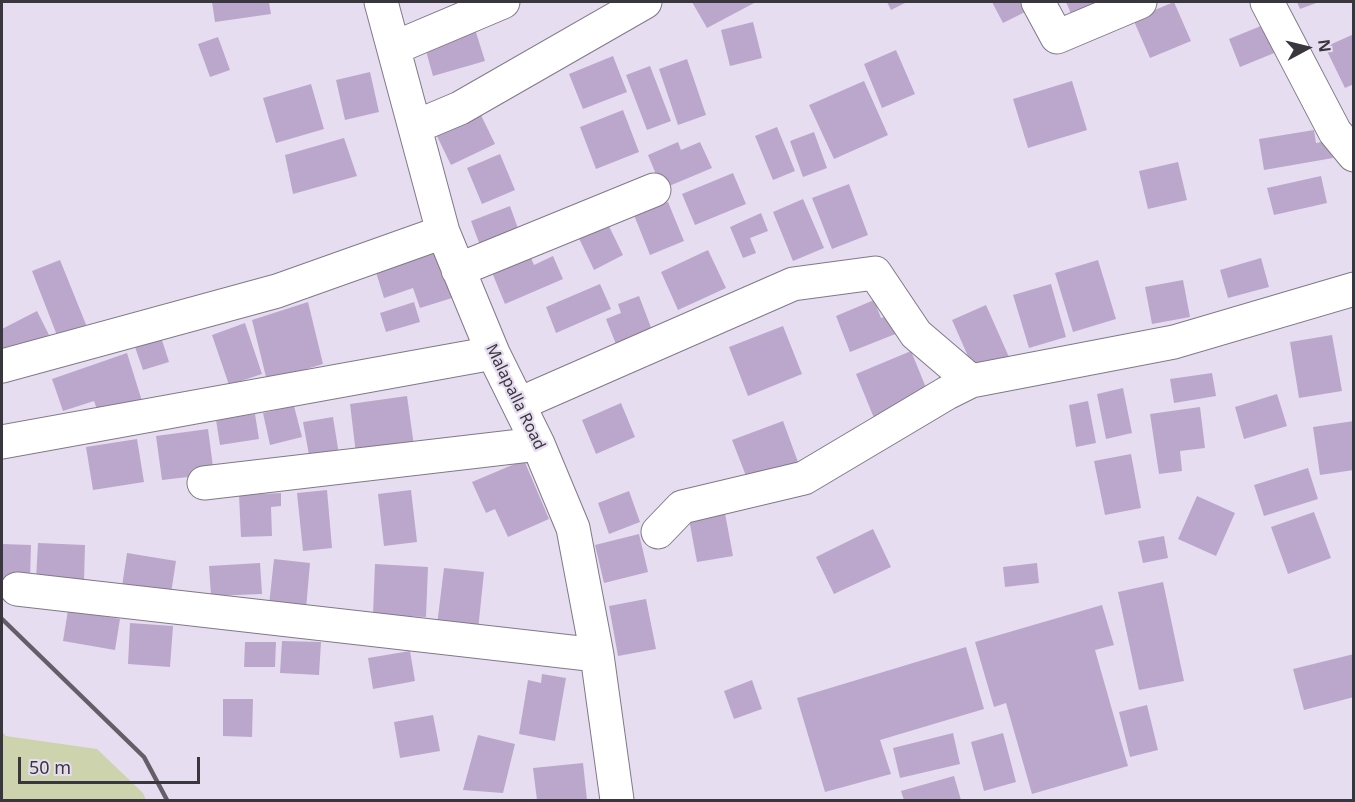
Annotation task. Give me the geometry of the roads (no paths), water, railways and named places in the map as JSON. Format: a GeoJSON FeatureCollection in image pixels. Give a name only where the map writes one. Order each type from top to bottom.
{"type":"FeatureCollection","features":[{"type":"Feature","properties":{"kind":"street","name":"Malapalla Road"},"geometry":{"type":"LineString","coordinates":[[381,2],[443,232],[493,353],[538,444],[573,528],[597,655],[617,801]]}},
{"type":"Feature","properties":{"kind":"street"},"geometry":{"type":"LineString","coordinates":[[394,48],[503,2]]}},
{"type":"Feature","properties":{"kind":"street"},"geometry":{"type":"LineString","coordinates":[[415,127],[460,108],[645,2]]}},
{"type":"Feature","properties":{"kind":"street"},"geometry":{"type":"LineString","coordinates":[[1038,2],[1057,37],[1140,2]]}},
{"type":"Feature","properties":{"kind":"street"},"geometry":{"type":"LineString","coordinates":[[1266,2],[1335,132],[1353,155]]}},
{"type":"Feature","properties":{"kind":"street"},"geometry":{"type":"LineString","coordinates":[[458,270],[654,190]]}},
{"type":"Feature","properties":{"kind":"street"},"geometry":{"type":"LineString","coordinates":[[2,366],[277,291],[443,232]]}},
{"type":"Feature","properties":{"kind":"street"},"geometry":{"type":"LineString","coordinates":[[519,404],[794,284],[875,273],[916,334],[971,381]]}},
{"type":"Feature","properties":{"kind":"street"},"geometry":{"type":"LineString","coordinates":[[658,532],[682,507],[804,478],[971,381],[1174,342],[1353,289]]}},
{"type":"Feature","properties":{"kind":"street"},"geometry":{"type":"LineString","coordinates":[[2,442],[493,353]]}},
{"type":"Feature","properties":{"kind":"street"},"geometry":{"type":"LineString","coordinates":[[204,483],[538,444]]}},
{"type":"Feature","properties":{"kind":"street"},"geometry":{"type":"LineString","coordinates":[[17,589],[597,655]]}},
{"type":"Feature","properties":{"kind":"railway"},"geometry":{"type":"LineString","coordinates":[[2,619],[144,757],[167,800]]}}]}
